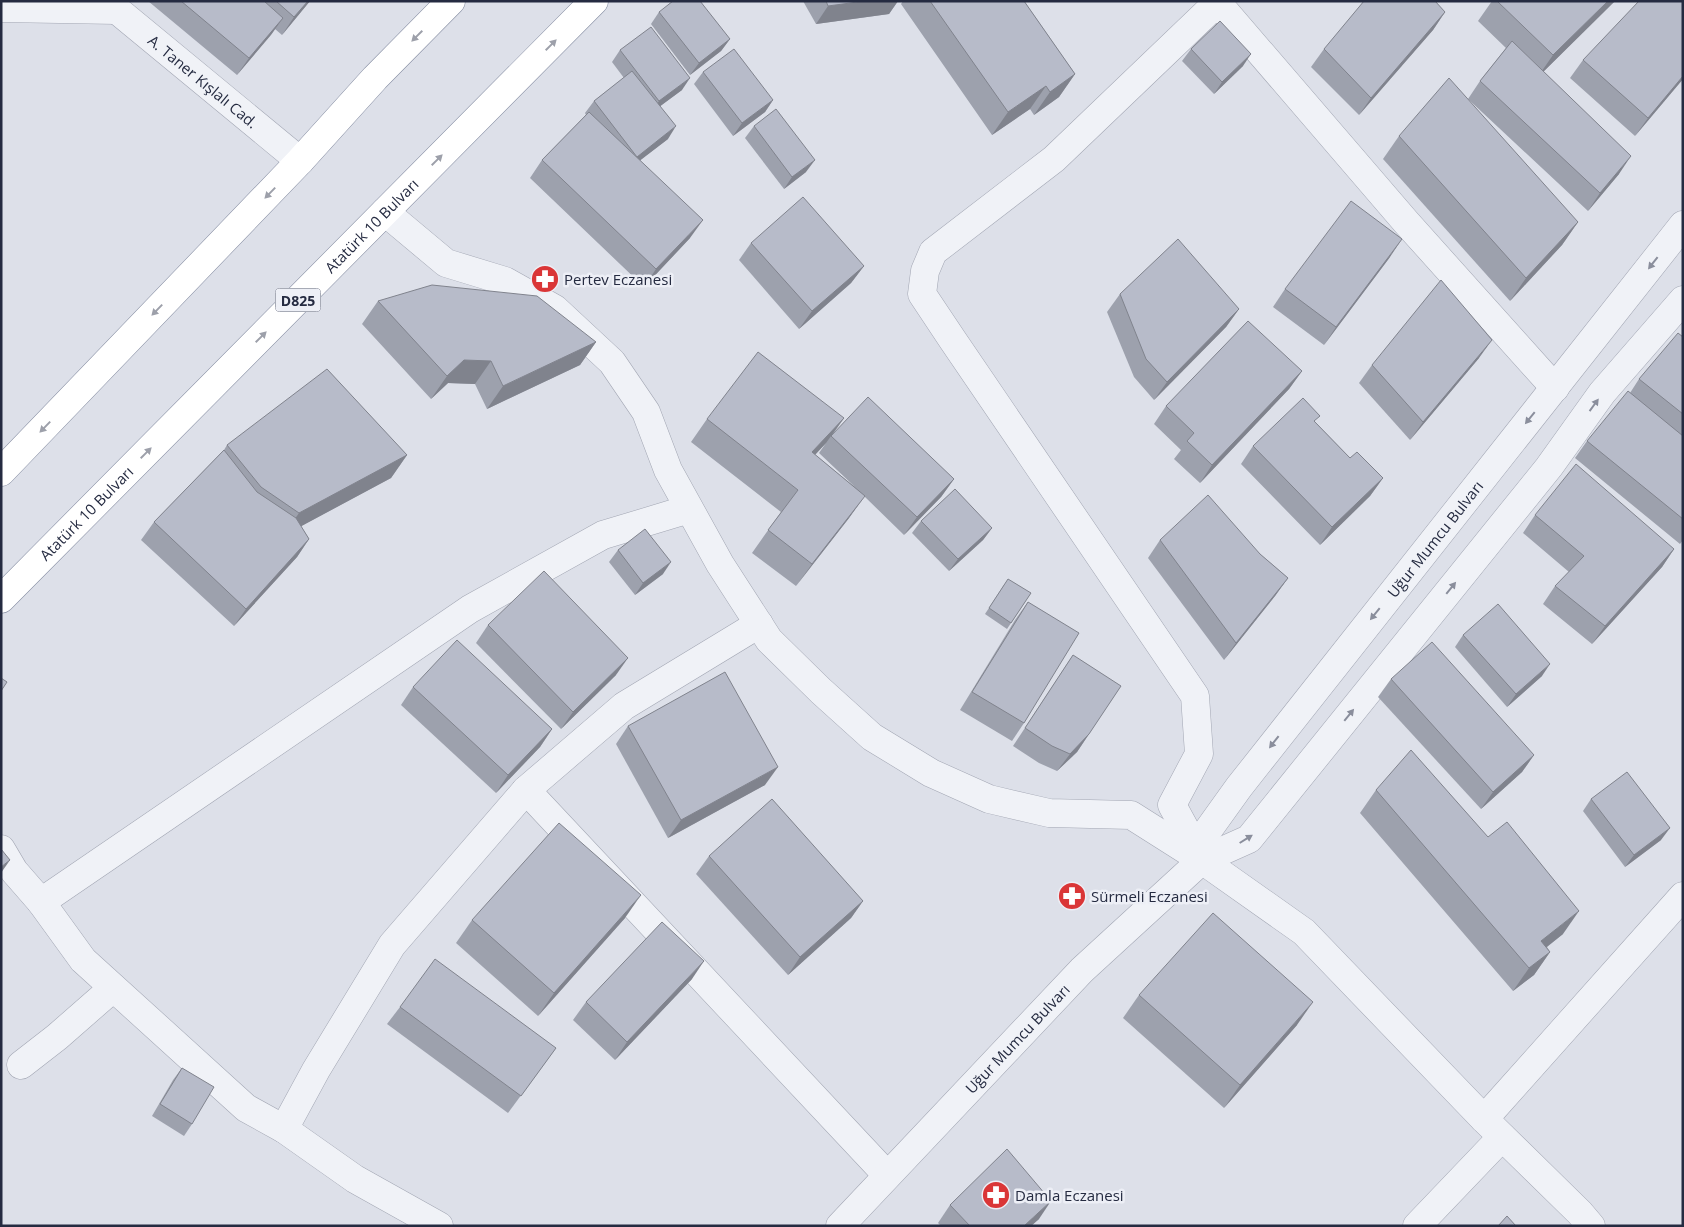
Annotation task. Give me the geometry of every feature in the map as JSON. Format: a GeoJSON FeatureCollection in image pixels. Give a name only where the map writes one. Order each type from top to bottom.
{"type":"FeatureCollection","features":[{"type":"Feature","properties":{"kind":"highway"},"geometry":{"type":"LineString","coordinates":[[1,472],[300,161],[375,78],[451,1]]}},
{"type":"Feature","properties":{"kind":"highway","name":"Atatürk 10 Bulvarı"},"geometry":{"type":"LineString","coordinates":[[1,599],[594,1]]}},
{"type":"Feature","properties":{"kind":"street"},"geometry":{"type":"LineString","coordinates":[[1202,860],[1172,805],[1199,754],[1194,696],[922,294],[925,272],[933,252],[1054,160],[1216,2],[1406,222],[1555,388]]}},
{"type":"Feature","properties":{"kind":"street","name":"A. Taner Kışlalı Cad."},"geometry":{"type":"LineString","coordinates":[[112,6],[300,161]]}},
{"type":"Feature","properties":{"kind":"street"},"geometry":{"type":"LineString","coordinates":[[1,8],[112,6]]}},
{"type":"Feature","properties":{"kind":"street"},"geometry":{"type":"LineString","coordinates":[[385,212],[446,263],[505,281],[554,309],[612,362],[646,412],[668,470],[720,564],[769,640],[872,737],[931,773],[989,799],[1049,813],[1132,815],[1202,860],[1304,932],[1493,1128],[1591,1226]]}},
{"type":"Feature","properties":{"kind":"street","name":"Uğur Mumcu Bulvarı"},"geometry":{"type":"LineString","coordinates":[[1202,860],[1206,833],[1239,786],[1683,225]]}},
{"type":"Feature","properties":{"kind":"street","name":"Uğur Mumcu Bulvarı"},"geometry":{"type":"LineString","coordinates":[[840,1226],[1082,970],[1202,860],[1249,839],[1549,467],[1602,393],[1683,300]]}},
{"type":"Feature","properties":{"kind":"street"},"geometry":{"type":"LineString","coordinates":[[41,902],[470,609],[603,535],[690,508]]}},
{"type":"Feature","properties":{"kind":"street"},"geometry":{"type":"LineString","coordinates":[[284,1129],[316,1070],[392,945],[526,790],[624,706],[759,624]]}},
{"type":"Feature","properties":{"kind":"street"},"geometry":{"type":"LineString","coordinates":[[526,790],[887,1175]]}},
{"type":"Feature","properties":{"kind":"street"},"geometry":{"type":"LineString","coordinates":[[1,850],[14,871],[41,902],[83,960],[246,1108],[284,1129],[355,1179],[439,1226]]}},
{"type":"Feature","properties":{"kind":"street"},"geometry":{"type":"LineString","coordinates":[[1417,1226],[1493,1128],[1683,896]]}},
{"type":"Feature","properties":{"kind":"street"},"geometry":{"type":"LineString","coordinates":[[20,1066],[57,1037],[113,988]]}},
{"type":"Feature","properties":{"kind":"building"},"geometry":{"type":"Polygon","coordinates":[[[181,1],[264,1],[283,18],[249,58],[181,1]]]}},
{"type":"Feature","properties":{"kind":"building"},"geometry":{"type":"Polygon","coordinates":[[[276,1],[308,1],[294,17],[276,1]]]}},
{"type":"Feature","properties":{"kind":"building"},"geometry":{"type":"Polygon","coordinates":[[[673,1],[700,1],[730,39],[699,63],[659,12],[673,1]]]}},
{"type":"Feature","properties":{"kind":"building"},"geometry":{"type":"Polygon","coordinates":[[[826,1],[865,1],[828,6],[826,1]]]}},
{"type":"Feature","properties":{"kind":"building"},"geometry":{"type":"Polygon","coordinates":[[[930,1],[1024,1],[1075,74],[1050,92],[1046,86],[1008,112],[930,1]]]}},
{"type":"Feature","properties":{"kind":"building"},"geometry":{"type":"Polygon","coordinates":[[[1364,1],[1435,1],[1445,12],[1371,98],[1324,49],[1364,1]]]}},
{"type":"Feature","properties":{"kind":"building"},"geometry":{"type":"Polygon","coordinates":[[[1497,1],[1608,1],[1553,55],[1497,1]]]}},
{"type":"Feature","properties":{"kind":"building"},"geometry":{"type":"Polygon","coordinates":[[[1639,1],[1683,1],[1683,76],[1648,118],[1583,60],[1639,1]]]}},
{"type":"Feature","properties":{"kind":"building"},"geometry":{"type":"Polygon","coordinates":[[[1220,21],[1251,54],[1222,82],[1191,49],[1220,21]]]}},
{"type":"Feature","properties":{"kind":"building"},"geometry":{"type":"Polygon","coordinates":[[[651,27],[690,78],[659,101],[620,50],[651,27]]]}},
{"type":"Feature","properties":{"kind":"building"},"geometry":{"type":"Polygon","coordinates":[[[1512,41],[1631,156],[1600,193],[1480,81],[1512,41]]]}},
{"type":"Feature","properties":{"kind":"building"},"geometry":{"type":"Polygon","coordinates":[[[734,49],[773,100],[742,123],[703,72],[734,49]]]}},
{"type":"Feature","properties":{"kind":"building"},"geometry":{"type":"Polygon","coordinates":[[[632,71],[676,126],[637,157],[594,101],[632,71]]]}},
{"type":"Feature","properties":{"kind":"building"},"geometry":{"type":"Polygon","coordinates":[[[1449,78],[1578,222],[1526,278],[1399,136],[1449,78]]]}},
{"type":"Feature","properties":{"kind":"building"},"geometry":{"type":"Polygon","coordinates":[[[776,109],[815,160],[792,177],[754,126],[776,109]]]}},
{"type":"Feature","properties":{"kind":"building"},"geometry":{"type":"Polygon","coordinates":[[[589,112],[703,220],[656,269],[542,160],[589,112]]]}},
{"type":"Feature","properties":{"kind":"building"},"geometry":{"type":"Polygon","coordinates":[[[803,197],[864,266],[812,311],[751,243],[803,197]]]}},
{"type":"Feature","properties":{"kind":"building"},"geometry":{"type":"Polygon","coordinates":[[[1351,201],[1402,239],[1336,327],[1285,289],[1351,201]]]}},
{"type":"Feature","properties":{"kind":"building"},"geometry":{"type":"Polygon","coordinates":[[[1178,239],[1239,309],[1167,382],[1146,359],[1120,294],[1178,239]]]}},
{"type":"Feature","properties":{"kind":"building"},"geometry":{"type":"Polygon","coordinates":[[[1441,280],[1492,340],[1423,422],[1372,365],[1441,280]]]}},
{"type":"Feature","properties":{"kind":"building"},"geometry":{"type":"Polygon","coordinates":[[[432,285],[537,296],[596,342],[503,386],[491,361],[464,360],[447,376],[378,301],[432,285]]]}},
{"type":"Feature","properties":{"kind":"building"},"geometry":{"type":"Polygon","coordinates":[[[1248,321],[1302,371],[1212,465],[1187,441],[1194,433],[1166,406],[1248,321]]]}},
{"type":"Feature","properties":{"kind":"building"},"geometry":{"type":"Polygon","coordinates":[[[1678,333],[1683,337],[1683,414],[1639,379],[1678,333]]]}},
{"type":"Feature","properties":{"kind":"building"},"geometry":{"type":"Polygon","coordinates":[[[758,352],[844,418],[812,452],[865,496],[812,564],[768,530],[798,490],[707,419],[758,352]]]}},
{"type":"Feature","properties":{"kind":"building"},"geometry":{"type":"Polygon","coordinates":[[[327,369],[407,455],[299,513],[261,487],[227,445],[327,369]]]}},
{"type":"Feature","properties":{"kind":"building"},"geometry":{"type":"Polygon","coordinates":[[[1628,391],[1683,436],[1683,519],[1587,441],[1628,391]]]}},
{"type":"Feature","properties":{"kind":"building"},"geometry":{"type":"Polygon","coordinates":[[[868,397],[954,479],[917,517],[831,436],[868,397]]]}},
{"type":"Feature","properties":{"kind":"building"},"geometry":{"type":"Polygon","coordinates":[[[1303,398],[1320,416],[1314,421],[1350,458],[1357,452],[1383,478],[1332,527],[1253,446],[1303,398]]]}},
{"type":"Feature","properties":{"kind":"building"},"geometry":{"type":"Polygon","coordinates":[[[224,450],[257,492],[296,518],[309,539],[246,609],[154,522],[224,450]]]}},
{"type":"Feature","properties":{"kind":"building"},"geometry":{"type":"Polygon","coordinates":[[[1576,464],[1674,549],[1605,626],[1555,586],[1584,556],[1535,515],[1576,464]]]}},
{"type":"Feature","properties":{"kind":"building"},"geometry":{"type":"Polygon","coordinates":[[[955,489],[992,528],[958,559],[921,521],[955,489]]]}},
{"type":"Feature","properties":{"kind":"building"},"geometry":{"type":"Polygon","coordinates":[[[1208,495],[1260,554],[1288,578],[1236,643],[1160,540],[1208,495]]]}},
{"type":"Feature","properties":{"kind":"building"},"geometry":{"type":"Polygon","coordinates":[[[645,529],[671,562],[643,583],[618,550],[645,529]]]}},
{"type":"Feature","properties":{"kind":"building"},"geometry":{"type":"Polygon","coordinates":[[[544,571],[628,658],[573,712],[488,625],[544,571]]]}},
{"type":"Feature","properties":{"kind":"building"},"geometry":{"type":"Polygon","coordinates":[[[1008,579],[1031,593],[1011,623],[989,608],[1008,579]]]}},
{"type":"Feature","properties":{"kind":"building"},"geometry":{"type":"Polygon","coordinates":[[[1028,602],[1079,633],[1024,723],[972,692],[1028,602]]]}},
{"type":"Feature","properties":{"kind":"building"},"geometry":{"type":"Polygon","coordinates":[[[1498,604],[1550,664],[1516,694],[1463,635],[1498,604]]]}},
{"type":"Feature","properties":{"kind":"building"},"geometry":{"type":"Polygon","coordinates":[[[457,640],[552,729],[508,775],[413,687],[457,640]]]}},
{"type":"Feature","properties":{"kind":"building"},"geometry":{"type":"Polygon","coordinates":[[[1432,642],[1534,755],[1493,792],[1391,679],[1432,642]]]}},
{"type":"Feature","properties":{"kind":"building"},"geometry":{"type":"Polygon","coordinates":[[[1073,655],[1121,686],[1089,734],[1070,754],[1052,746],[1025,728],[1073,655]]]}},
{"type":"Feature","properties":{"kind":"building"},"geometry":{"type":"Polygon","coordinates":[[[725,672],[778,767],[681,820],[628,726],[725,672]]]}},
{"type":"Feature","properties":{"kind":"building"},"geometry":{"type":"Polygon","coordinates":[[[1,678],[7,682],[1,691],[1,678]]]}},
{"type":"Feature","properties":{"kind":"building"},"geometry":{"type":"Polygon","coordinates":[[[1411,750],[1488,837],[1507,822],[1579,911],[1541,941],[1550,952],[1529,968],[1376,790],[1411,750]]]}},
{"type":"Feature","properties":{"kind":"building"},"geometry":{"type":"Polygon","coordinates":[[[1627,772],[1670,828],[1634,855],[1591,799],[1627,772]]]}},
{"type":"Feature","properties":{"kind":"building"},"geometry":{"type":"Polygon","coordinates":[[[772,799],[863,901],[800,957],[709,856],[772,799]]]}},
{"type":"Feature","properties":{"kind":"building"},"geometry":{"type":"Polygon","coordinates":[[[559,823],[641,895],[554,993],[472,920],[559,823]]]}},
{"type":"Feature","properties":{"kind":"building"},"geometry":{"type":"Polygon","coordinates":[[[1,849],[10,860],[1,867],[1,849]]]}},
{"type":"Feature","properties":{"kind":"building"},"geometry":{"type":"Polygon","coordinates":[[[1213,913],[1313,1002],[1240,1085],[1139,995],[1213,913]]]}},
{"type":"Feature","properties":{"kind":"building"},"geometry":{"type":"Polygon","coordinates":[[[662,922],[704,961],[627,1042],[586,1002],[662,922]]]}},
{"type":"Feature","properties":{"kind":"building"},"geometry":{"type":"Polygon","coordinates":[[[435,959],[556,1048],[521,1096],[400,1007],[435,959]]]}},
{"type":"Feature","properties":{"kind":"building"},"geometry":{"type":"Polygon","coordinates":[[[182,1068],[214,1087],[192,1124],[160,1104],[182,1068]]]}},
{"type":"Feature","properties":{"kind":"building"},"geometry":{"type":"Polygon","coordinates":[[[1007,1149],[1051,1201],[1024,1226],[970,1226],[950,1205],[1007,1149]]]}},
{"type":"Feature","properties":{"kind":"building"},"geometry":{"type":"Polygon","coordinates":[[[1507,1216],[1516,1226],[1498,1226],[1507,1216]]]}},
{"type":"Feature","properties":{"kind":"place","name":"Pertev Eczanesi"},"geometry":{"type":"Point","coordinates":[545,279]}},
{"type":"Feature","properties":{"kind":"place","name":"Sürmeli Eczanesi"},"geometry":{"type":"Point","coordinates":[1072,896]}},
{"type":"Feature","properties":{"kind":"place","name":"Damla Eczanesi"},"geometry":{"type":"Point","coordinates":[996,1195]}}]}
